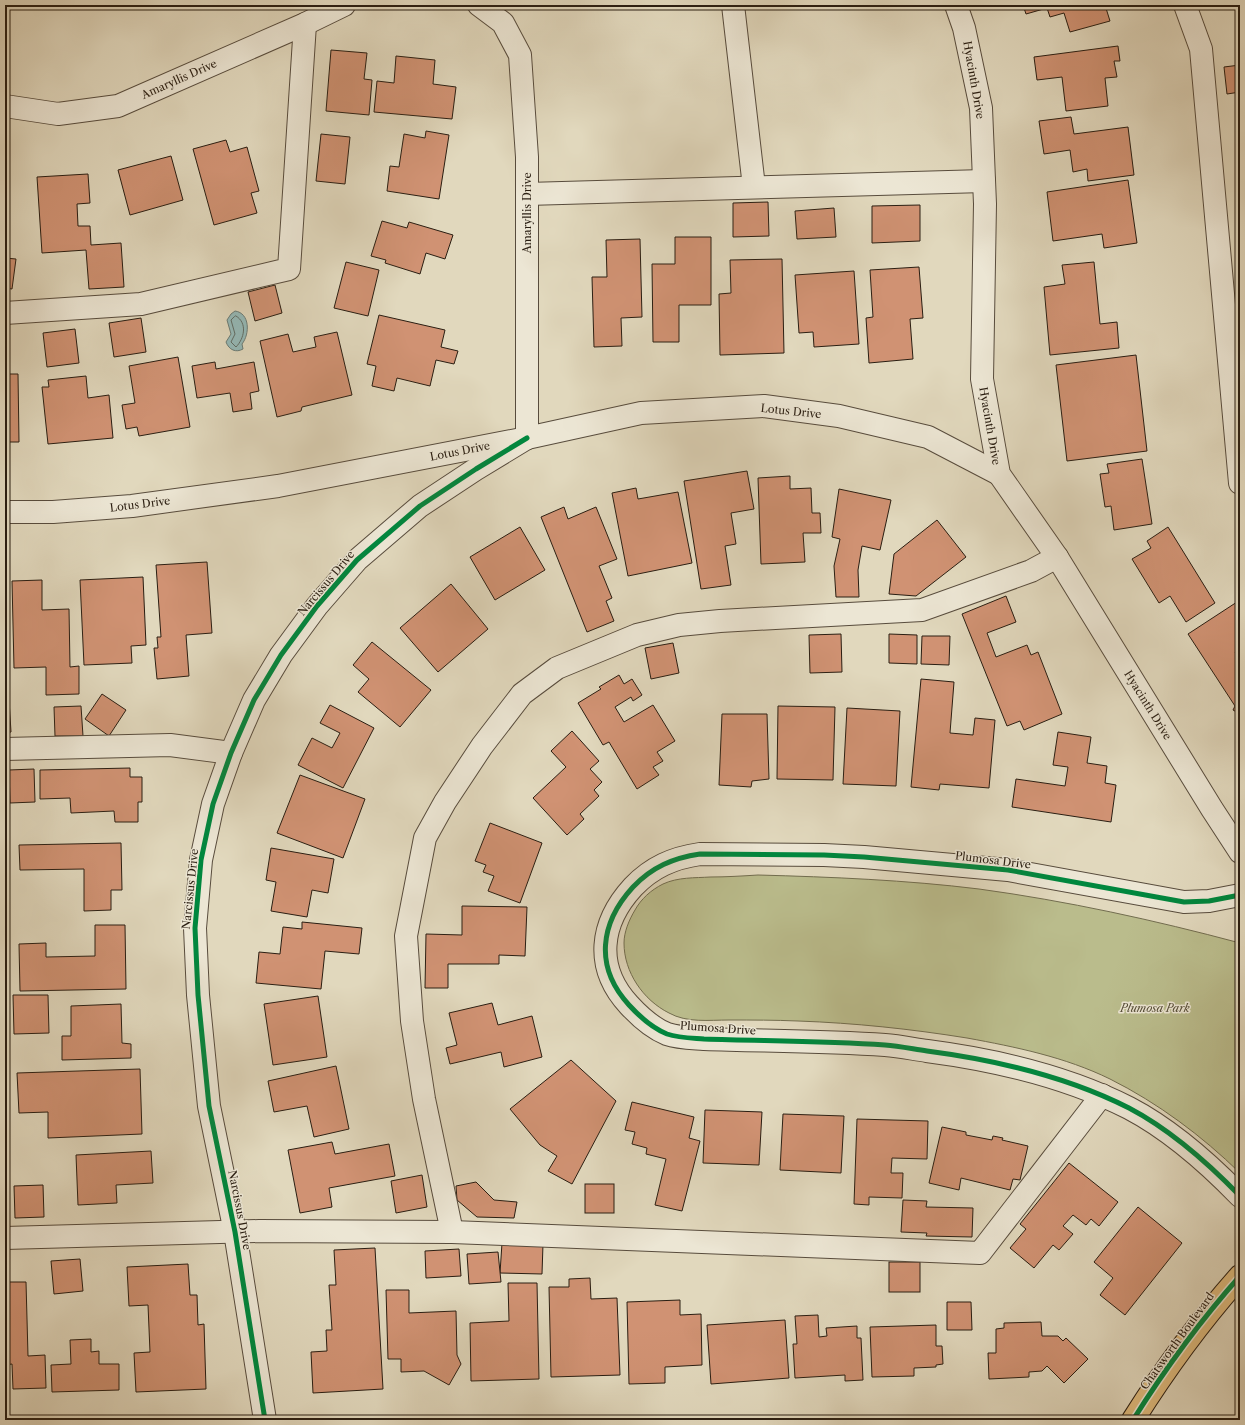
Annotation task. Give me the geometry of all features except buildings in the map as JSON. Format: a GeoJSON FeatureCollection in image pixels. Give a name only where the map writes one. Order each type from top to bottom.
{"type":"FeatureCollection","features":[{"type":"Feature","properties":{"kind":"main road","name":"Chatsworth Boulevard"},"geometry":{"type":"LineString","coordinates":[[1133,1420],[1171,1362],[1199,1325],[1240,1276]]}},
{"type":"Feature","properties":{"kind":"street","name":"Amaryllis Drive"},"geometry":{"type":"LineString","coordinates":[[5,106],[58,114],[118,106],[305,24],[344,5]]}},
{"type":"Feature","properties":{"kind":"street","name":"Amaryllis Drive"},"geometry":{"type":"LineString","coordinates":[[479,5],[503,23],[520,56],[527,157],[527,438]]}},
{"type":"Feature","properties":{"kind":"street"},"geometry":{"type":"LineString","coordinates":[[733,5],[754,187]]}},
{"type":"Feature","properties":{"kind":"street","name":"Hyacinth Drive"},"geometry":{"type":"LineString","coordinates":[[956,5],[964,28],[981,108],[985,204],[982,379],[999,474],[1057,557],[1240,852]]}},
{"type":"Feature","properties":{"kind":"street"},"geometry":{"type":"LineString","coordinates":[[1185,5],[1201,49],[1240,483]]}},
{"type":"Feature","properties":{"kind":"street"},"geometry":{"type":"LineString","coordinates":[[5,313],[141,304],[289,269],[305,24]]}},
{"type":"Feature","properties":{"kind":"street"},"geometry":{"type":"LineString","coordinates":[[527,194],[984,181]]}},
{"type":"Feature","properties":{"kind":"street","name":"Lotus Drive"},"geometry":{"type":"LineString","coordinates":[[5,512],[53,512],[132,506],[278,486],[527,438],[641,413],[764,406],[840,416],[928,437],[999,474]]}},
{"type":"Feature","properties":{"kind":"street","name":"Narcissus Drive"},"geometry":{"type":"LineString","coordinates":[[265,1420],[235,1232],[209,1106],[198,995],[195,928],[201,860],[213,804],[231,753],[254,700],[281,655],[317,606],[357,560],[420,506],[527,438]]}},
{"type":"Feature","properties":{"kind":"street"},"geometry":{"type":"LineString","coordinates":[[452,1232],[424,1100],[412,1021],[406,936],[425,838],[445,802],[482,746],[522,694],[557,668],[637,635],[679,625],[720,620],[922,610],[1031,571],[1057,557]]}},
{"type":"Feature","properties":{"kind":"street"},"geometry":{"type":"LineString","coordinates":[[5,749],[170,745],[231,753]]}},
{"type":"Feature","properties":{"kind":"street","name":"Plumosa Drive"},"geometry":{"type":"LineString","coordinates":[[1240,895],[1209,901],[1184,902],[1008,870],[857,857],[786,854],[700,854],[680,858],[661,865],[644,877],[628,893],[617,908],[608,926],[605,947],[607,968],[615,985],[626,1002],[656,1029],[668,1034],[681,1038],[704,1040],[886,1045],[958,1055],[1004,1064],[1042,1074],[1075,1084],[1130,1109],[1173,1137],[1212,1168],[1240,1196]]}},
{"type":"Feature","properties":{"kind":"street"},"geometry":{"type":"LineString","coordinates":[[5,1238],[260,1231],[452,1232],[980,1253],[1102,1095]]}},
{"type":"Feature","properties":{"kind":"green space","name":"Plumosa Park"},"geometry":{"type":"Polygon","coordinates":[[[758,875],[869,879],[979,889],[1045,899],[1110,912],[1240,943],[1240,1173],[1195,1133],[1128,1088],[1093,1071],[1058,1059],[1022,1049],[967,1038],[883,1027],[841,1023],[789,1021],[691,1020],[669,1013],[651,1001],[643,993],[631,974],[625,954],[624,939],[626,930],[640,902],[654,889],[675,880],[758,875]]]}},
{"type":"Feature","properties":{"kind":"water"},"geometry":{"type":"Polygon","coordinates":[[[235,311],[244,316],[247,324],[245,340],[242,344],[243,349],[238,351],[231,349],[226,342],[231,334],[227,320],[235,311]]]}},
{"type":"Feature","properties":{"kind":"cycle path"},"geometry":{"type":"LineString","coordinates":[[265,1420],[235,1232],[209,1106],[198,995],[195,928],[201,860],[213,804],[231,753],[254,700],[281,655],[317,606],[357,560],[420,506],[527,438]]}},
{"type":"Feature","properties":{"kind":"cycle path"},"geometry":{"type":"LineString","coordinates":[[1240,895],[1209,901],[1184,902],[1008,870],[864,857],[824,855],[700,854],[681,858],[664,864],[640,880],[622,901],[614,915],[608,930],[606,945],[606,960],[610,976],[618,990],[629,1005],[642,1018],[656,1029],[667,1034],[704,1039],[890,1045],[979,1059],[1056,1078],[1129,1108],[1159,1126],[1215,1171],[1240,1196]]}},
{"type":"Feature","properties":{"kind":"cycle path"},"geometry":{"type":"LineString","coordinates":[[1133,1420],[1184,1346],[1211,1310],[1240,1276]]}}]}
